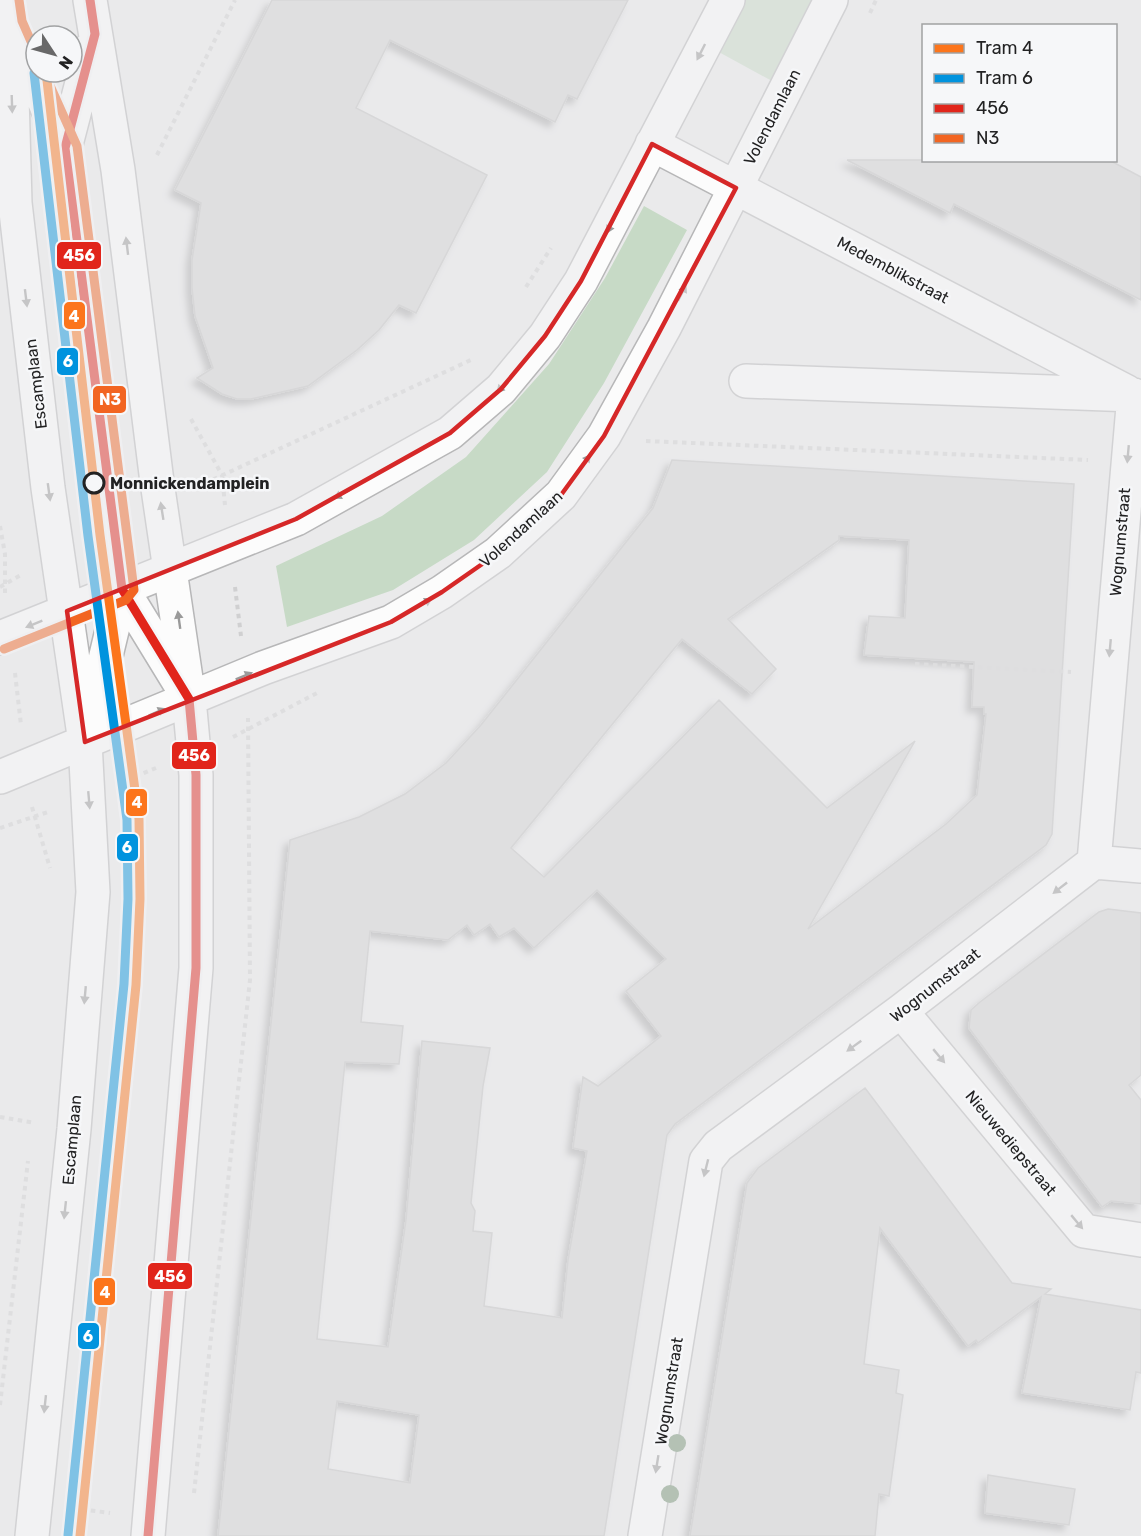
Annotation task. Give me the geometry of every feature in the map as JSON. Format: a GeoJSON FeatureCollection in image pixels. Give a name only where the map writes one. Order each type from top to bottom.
{"type":"FeatureCollection","features":[{"type":"Feature","properties":{"kind":"street","name":"Escamplaan"},"geometry":{"type":"LineString","coordinates":[[90,0],[118,170],[155,470],[172,569],[189,699],[197,818],[196,968],[149,1528]]}},
{"type":"Feature","properties":{"kind":"street"},"geometry":{"type":"LineString","coordinates":[[5,636],[296,519],[450,433],[501,389],[545,336],[581,281],[728,0]]}},
{"type":"Feature","properties":{"kind":"street","name":"Volendamlaan"},"geometry":{"type":"LineString","coordinates":[[13,772],[246,675],[391,622],[442,592],[498,553],[561,495],[604,436],[664,328],[831,0]]}},
{"type":"Feature","properties":{"kind":"street","name":"Escamplaan"},"geometry":{"type":"LineString","coordinates":[[8,12],[66,148],[122,589],[85,742]]}},
{"type":"Feature","properties":{"kind":"street","name":"Escamplaan"},"geometry":{"type":"LineString","coordinates":[[8,12],[8,204],[85,742],[93,892],[74,1129],[32,1536]]}},
{"type":"Feature","properties":{"kind":"street","name":"Escamplaan"},"geometry":{"type":"LineString","coordinates":[[66,148],[95,34]]}},
{"type":"Feature","properties":{"kind":"street","name":"Medemblikstraat"},"geometry":{"type":"LineString","coordinates":[[652,144],[1137,396]]}},
{"type":"Feature","properties":{"kind":"street"},"geometry":{"type":"LineString","coordinates":[[746,381],[1137,396]]}},
{"type":"Feature","properties":{"kind":"street","name":"Wognumstraat"},"geometry":{"type":"LineString","coordinates":[[645,1536],[706,1161],[718,1146],[901,1011],[1094,862],[1108,674],[1128,462],[1137,396]]}},
{"type":"Feature","properties":{"kind":"street","name":"Escamplaan"},"geometry":{"type":"LineString","coordinates":[[122,589],[189,699]]}},
{"type":"Feature","properties":{"kind":"street"},"geometry":{"type":"LineString","coordinates":[[1094,862],[1141,866]]}},
{"type":"Feature","properties":{"kind":"street","name":"Nieuwediepstraat"},"geometry":{"type":"LineString","coordinates":[[901,1011],[1084,1231],[1141,1240]]}},
{"type":"Feature","properties":{"kind":"path"},"geometry":{"type":"LineString","coordinates":[[156,157],[235,0]]}},
{"type":"Feature","properties":{"kind":"path"},"geometry":{"type":"LineString","coordinates":[[522,294],[553,244]]}},
{"type":"Feature","properties":{"kind":"path"},"geometry":{"type":"LineString","coordinates":[[193,1504],[250,980],[246,675],[222,475],[475,358]]}},
{"type":"Feature","properties":{"kind":"path"},"geometry":{"type":"LineString","coordinates":[[645,441],[1128,462]]}},
{"type":"Feature","properties":{"kind":"path"},"geometry":{"type":"LineString","coordinates":[[0,526],[4,554],[2,586],[13,772],[33,818],[54,877]]}},
{"type":"Feature","properties":{"kind":"path"},"geometry":{"type":"LineString","coordinates":[[915,664],[1108,674]]}},
{"type":"Feature","properties":{"kind":"path"},"geometry":{"type":"LineString","coordinates":[[0,828],[33,818],[248,731]]}},
{"type":"Feature","properties":{"kind":"path"},"geometry":{"type":"LineString","coordinates":[[31,1135],[34,1111]]}},
{"type":"Feature","properties":{"kind":"path"},"geometry":{"type":"LineString","coordinates":[[0,1405],[28,1158]]}},
{"type":"Feature","properties":{"kind":"path"},"geometry":{"type":"LineString","coordinates":[[35,1502],[149,1528]]}},
{"type":"Feature","properties":{"kind":"highlighted area"},"geometry":{"type":"Polygon","coordinates":[[[652,144],[736,188],[604,436],[561,495],[498,553],[442,592],[391,622],[85,742],[67,611],[296,519],[450,433],[501,389],[545,336],[581,281],[652,144]]]}},
{"type":"Feature","properties":{"kind":"green space"},"geometry":{"type":"Polygon","coordinates":[[[744,0],[813,0],[772,81],[717,51],[744,0]]]}},
{"type":"Feature","properties":{"kind":"green space"},"geometry":{"type":"Polygon","coordinates":[[[644,206],[687,230],[604,383],[547,472],[474,540],[393,590],[287,627],[276,566],[382,516],[466,457],[549,364],[605,278],[644,206]]]}},
{"type":"Feature","properties":{"kind":"building"},"geometry":{"type":"Polygon","coordinates":[[[272,0],[628,0],[577,99],[568,95],[555,122],[390,40],[356,108],[487,175],[416,313],[399,305],[379,330],[357,350],[308,386],[251,399],[237,399],[222,394],[197,378],[213,368],[195,316],[192,288],[192,260],[201,203],[175,190],[272,0]]]}},
{"type":"Feature","properties":{"kind":"building"},"geometry":{"type":"Polygon","coordinates":[[[847,160],[1113,162],[1141,177],[1141,300],[954,204],[950,213],[847,160]]]}},
{"type":"Feature","properties":{"kind":"building"},"geometry":{"type":"Polygon","coordinates":[[[672,460],[1074,484],[1052,834],[1046,845],[675,1124],[667,1135],[604,1536],[218,1536],[290,840],[359,817],[405,794],[446,763],[481,725],[653,508],[672,460]],[[839,536],[839,540],[728,619],[776,669],[752,694],[682,639],[511,848],[544,877],[719,700],[827,808],[915,741],[808,929],[946,824],[977,795],[986,714],[984,714],[984,707],[972,707],[974,662],[864,655],[869,616],[905,618],[909,540],[839,536]],[[597,890],[534,948],[514,928],[499,937],[490,924],[474,935],[467,925],[448,940],[370,931],[361,1022],[403,1026],[399,1064],[345,1062],[317,1339],[388,1347],[406,1220],[422,1041],[490,1048],[483,1086],[471,1203],[475,1211],[473,1231],[492,1233],[484,1306],[562,1318],[568,1260],[587,1151],[573,1148],[583,1077],[598,1086],[661,1036],[626,991],[666,959],[597,890]],[[337,1401],[328,1469],[410,1483],[419,1415],[337,1401]]]}},
{"type":"Feature","properties":{"kind":"building"},"geometry":{"type":"Polygon","coordinates":[[[1108,909],[1141,913],[1141,1075],[1129,1085],[1141,1100],[1141,1204],[1111,1201],[1102,1207],[969,1028],[971,1010],[980,1002],[1099,912],[1108,909]]]}},
{"type":"Feature","properties":{"kind":"building"},"geometry":{"type":"Polygon","coordinates":[[[865,1088],[1012,1283],[1051,1289],[1045,1294],[1141,1310],[1141,1373],[1136,1372],[1130,1410],[1022,1393],[1041,1297],[978,1343],[976,1340],[968,1346],[880,1228],[864,1364],[899,1370],[896,1393],[903,1395],[889,1496],[879,1494],[875,1536],[690,1536],[747,1183],[758,1168],[865,1088]]]}},
{"type":"Feature","properties":{"kind":"building"},"geometry":{"type":"Polygon","coordinates":[[[988,1475],[1075,1489],[1069,1525],[985,1513],[988,1475]]]}},
{"type":"Feature","properties":{"kind":"tram line","name":"6"},"geometry":{"type":"LineString","coordinates":[[35,84],[88,536],[127,820],[128,899],[124,984],[68,1535]]}},
{"type":"Feature","properties":{"kind":"tram line","name":"4"},"geometry":{"type":"LineString","coordinates":[[47,84],[100,535],[139,819],[140,899],[136,985],[80,1536]]}},
{"type":"Feature","properties":{"kind":"transit line","name":"N3"},"geometry":{"type":"LineString","coordinates":[[19,0],[24,26]]}},
{"type":"Feature","properties":{"kind":"transit line","name":"456"},"geometry":{"type":"LineString","coordinates":[[90,0],[95,34],[65,148],[122,589],[189,699],[196,775],[196,968],[148,1536]]}},
{"type":"Feature","properties":{"kind":"transit line","name":"N3"},"geometry":{"type":"LineString","coordinates":[[4,649],[126,600],[134,590],[77,146],[49,84]]}},
{"type":"Feature","properties":{"kind":"place","name":"Monnickendamplein"},"geometry":{"type":"Point","coordinates":[94,483]}}]}
